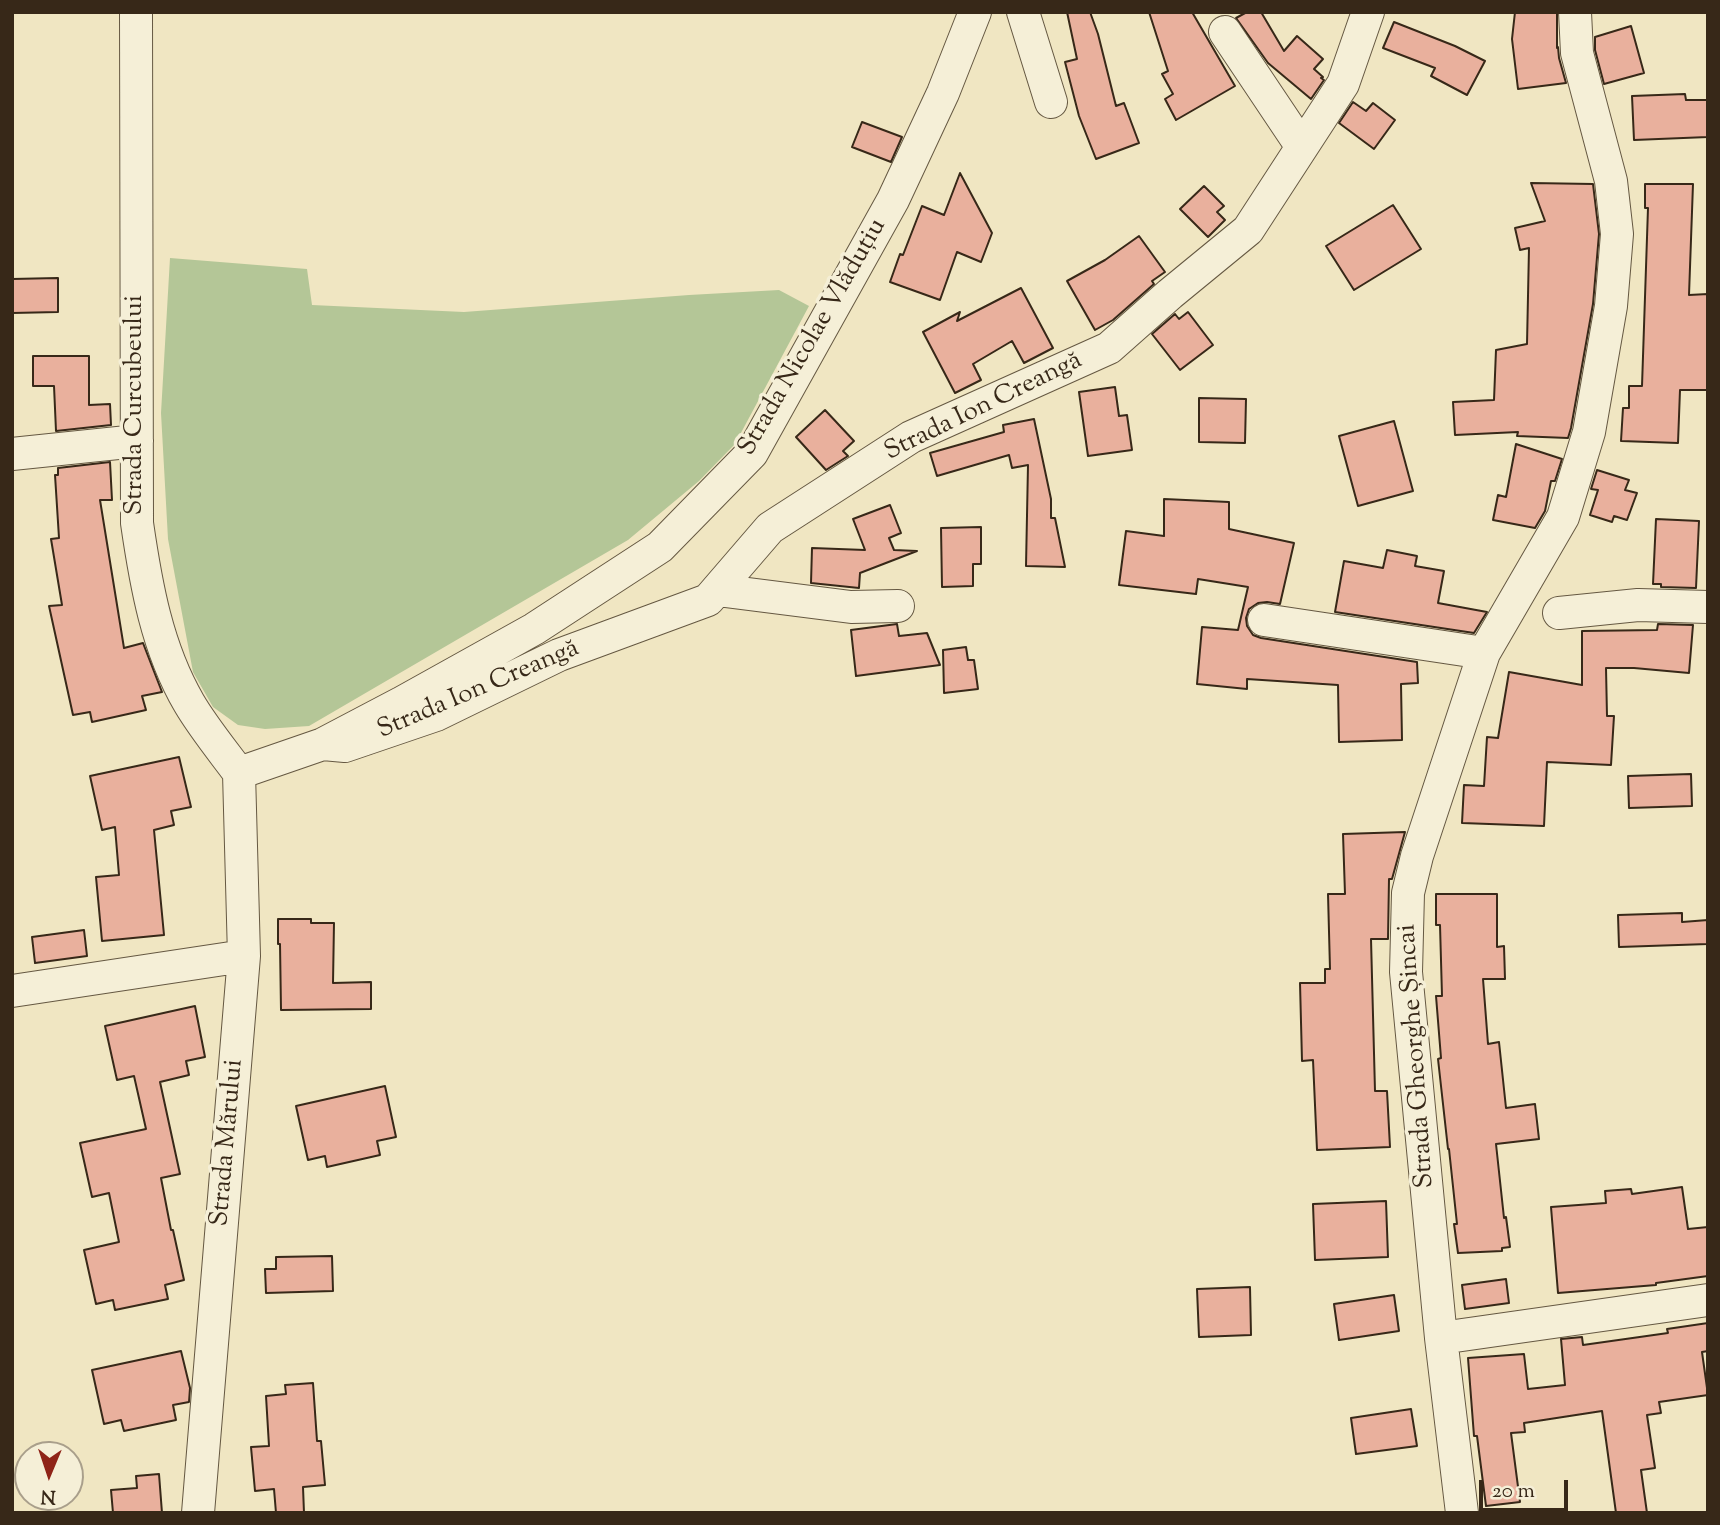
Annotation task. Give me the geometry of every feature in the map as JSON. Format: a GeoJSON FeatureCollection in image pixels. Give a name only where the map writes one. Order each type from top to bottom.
{"type":"FeatureCollection","features":[{"type":"Feature","properties":{"kind":"street","name":"Strada Curcubeului"},"geometry":{"type":"LineString","coordinates":[[136,12],[137,523],[146,582],[165,653],[189,703],[239,773]]}},
{"type":"Feature","properties":{"kind":"street","name":"Strada Nicolae Vlăduțiu"},"geometry":{"type":"LineString","coordinates":[[239,773],[323,744],[534,629],[660,547],[752,453],[893,200],[943,93],[975,12]]}},
{"type":"Feature","properties":{"kind":"street"},"geometry":{"type":"LineString","coordinates":[[1023,12],[1051,102]]}},
{"type":"Feature","properties":{"kind":"street","name":"Strada Ion Creangă"},"geometry":{"type":"LineString","coordinates":[[323,744],[345,746],[436,715],[559,655],[708,600],[770,528],[911,437],[1110,348],[1248,230],[1343,84],[1368,12]]}},
{"type":"Feature","properties":{"kind":"street","name":"Strada Gheorghe Șincai"},"geometry":{"type":"LineString","coordinates":[[1462,1513],[1441,1338],[1406,972],[1408,893],[1417,856],[1484,653],[1563,517],[1589,432],[1611,306],[1617,234],[1611,181],[1577,53],[1575,12]]}},
{"type":"Feature","properties":{"kind":"street"},"geometry":{"type":"LineString","coordinates":[[1225,32],[1302,147]]}},
{"type":"Feature","properties":{"kind":"street"},"geometry":{"type":"LineString","coordinates":[[12,454],[137,441]]}},
{"type":"Feature","properties":{"kind":"street"},"geometry":{"type":"LineString","coordinates":[[718,590],[851,607],[898,606]]}},
{"type":"Feature","properties":{"kind":"street"},"geometry":{"type":"LineString","coordinates":[[1559,613],[1638,605],[1708,607]]}},
{"type":"Feature","properties":{"kind":"street"},"geometry":{"type":"LineString","coordinates":[[1264,620],[1484,653]]}},
{"type":"Feature","properties":{"kind":"street","name":"Strada Mărului"},"geometry":{"type":"LineString","coordinates":[[198,1513],[244,956],[239,773]]}},
{"type":"Feature","properties":{"kind":"street"},"geometry":{"type":"LineString","coordinates":[[12,991],[244,956]]}},
{"type":"Feature","properties":{"kind":"street"},"geometry":{"type":"LineString","coordinates":[[1441,1338],[1708,1300]]}},
{"type":"Feature","properties":{"kind":"green space"},"geometry":{"type":"Polygon","coordinates":[[[170,258],[307,269],[312,305],[464,312],[779,290],[809,306],[735,444],[699,481],[628,540],[309,726],[265,729],[238,725],[213,707],[193,672],[168,539],[161,413],[170,258]]]}},
{"type":"Feature","properties":{"kind":"building"},"geometry":{"type":"Polygon","coordinates":[[[1067,12],[1090,12],[1116,106],[1124,103],[1139,143],[1096,159],[1079,116],[1065,62],[1077,59],[1067,12]]]}},
{"type":"Feature","properties":{"kind":"building"},"geometry":{"type":"Polygon","coordinates":[[[1149,12],[1192,12],[1235,86],[1176,120],[1165,99],[1173,94],[1162,74],[1168,71],[1149,12]]]}},
{"type":"Feature","properties":{"kind":"building"},"geometry":{"type":"Polygon","coordinates":[[[1247,12],[1261,12],[1284,51],[1297,36],[1323,59],[1314,69],[1324,80],[1311,99],[1268,63],[1236,18],[1247,12]]]}},
{"type":"Feature","properties":{"kind":"building"},"geometry":{"type":"Polygon","coordinates":[[[1515,12],[1557,12],[1557,48],[1566,83],[1518,89],[1512,39],[1515,12]]]}},
{"type":"Feature","properties":{"kind":"building"},"geometry":{"type":"Polygon","coordinates":[[[1394,22],[1485,61],[1467,95],[1431,76],[1435,68],[1383,48],[1394,22]]]}},
{"type":"Feature","properties":{"kind":"building"},"geometry":{"type":"Polygon","coordinates":[[[1631,26],[1644,73],[1604,84],[1595,50],[1595,37],[1631,26]]]}},
{"type":"Feature","properties":{"kind":"building"},"geometry":{"type":"Polygon","coordinates":[[[1685,94],[1686,100],[1708,100],[1708,137],[1634,140],[1632,96],[1685,94]]]}},
{"type":"Feature","properties":{"kind":"building"},"geometry":{"type":"Polygon","coordinates":[[[1353,102],[1366,111],[1373,103],[1395,120],[1374,149],[1339,123],[1353,102]]]}},
{"type":"Feature","properties":{"kind":"building"},"geometry":{"type":"Polygon","coordinates":[[[862,122],[902,137],[891,162],[852,147],[862,122]]]}},
{"type":"Feature","properties":{"kind":"building"},"geometry":{"type":"Polygon","coordinates":[[[960,173],[992,233],[981,262],[957,252],[940,300],[890,282],[922,206],[944,215],[960,173]]]}},
{"type":"Feature","properties":{"kind":"building"},"geometry":{"type":"Polygon","coordinates":[[[1531,183],[1593,184],[1599,234],[1593,304],[1568,438],[1517,436],[1518,432],[1455,435],[1453,402],[1494,400],[1496,350],[1527,344],[1529,248],[1520,250],[1515,228],[1545,221],[1531,183]]]}},
{"type":"Feature","properties":{"kind":"building"},"geometry":{"type":"Polygon","coordinates":[[[1645,184],[1693,184],[1689,295],[1708,294],[1708,390],[1680,390],[1678,443],[1621,441],[1623,408],[1629,408],[1629,386],[1642,386],[1648,208],[1645,208],[1645,184]]]}},
{"type":"Feature","properties":{"kind":"building"},"geometry":{"type":"Polygon","coordinates":[[[1204,186],[1224,206],[1217,212],[1225,220],[1208,237],[1180,209],[1204,186]]]}},
{"type":"Feature","properties":{"kind":"building"},"geometry":{"type":"Polygon","coordinates":[[[1393,205],[1421,249],[1354,290],[1326,246],[1393,205]]]}},
{"type":"Feature","properties":{"kind":"building"},"geometry":{"type":"Polygon","coordinates":[[[1139,236],[1165,272],[1152,281],[1154,284],[1113,320],[1095,330],[1067,281],[1105,260],[1139,236]]]}},
{"type":"Feature","properties":{"kind":"building"},"geometry":{"type":"Polygon","coordinates":[[[58,278],[58,312],[12,313],[12,279],[58,278]]]}},
{"type":"Feature","properties":{"kind":"building"},"geometry":{"type":"Polygon","coordinates":[[[1021,288],[1053,348],[1024,363],[1012,341],[973,364],[981,380],[955,393],[923,332],[960,312],[957,321],[1021,288]]]}},
{"type":"Feature","properties":{"kind":"building"},"geometry":{"type":"Polygon","coordinates":[[[1188,312],[1213,345],[1180,370],[1152,334],[1175,314],[1179,319],[1188,312]]]}},
{"type":"Feature","properties":{"kind":"building"},"geometry":{"type":"Polygon","coordinates":[[[33,356],[89,356],[89,405],[110,404],[111,425],[56,431],[54,386],[33,386],[33,356]]]}},
{"type":"Feature","properties":{"kind":"building"},"geometry":{"type":"Polygon","coordinates":[[[1115,387],[1119,416],[1127,415],[1132,450],[1088,456],[1079,392],[1115,387]]]}},
{"type":"Feature","properties":{"kind":"building"},"geometry":{"type":"Polygon","coordinates":[[[1199,398],[1246,399],[1245,443],[1199,442],[1199,398]]]}},
{"type":"Feature","properties":{"kind":"building"},"geometry":{"type":"Polygon","coordinates":[[[825,410],[854,441],[843,451],[848,456],[826,470],[796,437],[825,410]]]}},
{"type":"Feature","properties":{"kind":"building"},"geometry":{"type":"Polygon","coordinates":[[[1034,419],[1051,499],[1051,518],[1055,518],[1065,567],[1026,566],[1028,465],[1012,468],[1009,455],[937,476],[930,453],[1004,432],[1003,425],[1034,419]]]}},
{"type":"Feature","properties":{"kind":"building"},"geometry":{"type":"Polygon","coordinates":[[[1394,421],[1413,491],[1358,506],[1339,436],[1394,421]]]}},
{"type":"Feature","properties":{"kind":"building"},"geometry":{"type":"Polygon","coordinates":[[[1516,444],[1562,459],[1555,481],[1551,481],[1545,511],[1535,528],[1493,520],[1498,495],[1506,497],[1516,444]]]}},
{"type":"Feature","properties":{"kind":"building"},"geometry":{"type":"Polygon","coordinates":[[[110,462],[112,500],[100,500],[124,648],[143,643],[162,692],[142,696],[146,710],[92,722],[90,712],[73,715],[49,606],[62,605],[51,539],[59,538],[55,475],[58,475],[58,468],[110,462]]]}},
{"type":"Feature","properties":{"kind":"building"},"geometry":{"type":"Polygon","coordinates":[[[1597,470],[1629,480],[1625,490],[1637,493],[1627,520],[1614,516],[1612,522],[1590,515],[1598,490],[1591,489],[1597,470]]]}},
{"type":"Feature","properties":{"kind":"building"},"geometry":{"type":"Polygon","coordinates":[[[1164,499],[1229,502],[1229,529],[1294,543],[1280,604],[1258,603],[1249,609],[1247,626],[1253,635],[1417,662],[1418,683],[1401,684],[1402,740],[1339,742],[1338,685],[1247,679],[1247,689],[1197,684],[1202,627],[1238,630],[1248,587],[1198,579],[1196,594],[1119,585],[1126,531],[1164,536],[1164,499]]]}},
{"type":"Feature","properties":{"kind":"building"},"geometry":{"type":"Polygon","coordinates":[[[890,505],[901,533],[889,538],[894,550],[917,551],[860,573],[859,588],[811,583],[812,548],[865,550],[853,519],[890,505]]]}},
{"type":"Feature","properties":{"kind":"building"},"geometry":{"type":"Polygon","coordinates":[[[1656,519],[1699,521],[1696,588],[1661,587],[1661,584],[1653,584],[1656,519]]]}},
{"type":"Feature","properties":{"kind":"building"},"geometry":{"type":"Polygon","coordinates":[[[981,527],[981,564],[973,564],[973,586],[942,587],[941,528],[981,527]]]}},
{"type":"Feature","properties":{"kind":"building"},"geometry":{"type":"Polygon","coordinates":[[[1387,550],[1417,556],[1415,566],[1444,571],[1438,603],[1487,612],[1474,633],[1335,612],[1344,561],[1383,568],[1387,550]]]}},
{"type":"Feature","properties":{"kind":"building"},"geometry":{"type":"Polygon","coordinates":[[[897,624],[899,636],[927,633],[940,665],[856,676],[851,630],[897,624]]]}},
{"type":"Feature","properties":{"kind":"building"},"geometry":{"type":"Polygon","coordinates":[[[1658,624],[1693,625],[1689,673],[1606,668],[1607,716],[1614,716],[1611,765],[1547,762],[1544,826],[1462,823],[1464,785],[1484,786],[1487,737],[1498,738],[1509,672],[1582,685],[1582,631],[1657,630],[1658,624]]]}},
{"type":"Feature","properties":{"kind":"building"},"geometry":{"type":"Polygon","coordinates":[[[966,647],[968,660],[974,660],[978,689],[944,693],[943,650],[966,647]]]}},
{"type":"Feature","properties":{"kind":"building"},"geometry":{"type":"Polygon","coordinates":[[[179,757],[191,807],[171,811],[174,825],[154,830],[164,935],[102,941],[96,877],[119,875],[115,827],[102,830],[90,776],[179,757]]]}},
{"type":"Feature","properties":{"kind":"building"},"geometry":{"type":"Polygon","coordinates":[[[1691,774],[1692,806],[1629,808],[1628,776],[1691,774]]]}},
{"type":"Feature","properties":{"kind":"building"},"geometry":{"type":"Polygon","coordinates":[[[1405,832],[1392,879],[1389,879],[1388,939],[1371,939],[1375,1091],[1387,1091],[1390,1147],[1317,1150],[1313,1060],[1302,1061],[1300,983],[1325,983],[1325,969],[1330,969],[1328,894],[1345,894],[1343,834],[1405,832]]]}},
{"type":"Feature","properties":{"kind":"building"},"geometry":{"type":"Polygon","coordinates":[[[1436,894],[1497,894],[1497,947],[1504,946],[1505,979],[1483,979],[1488,1044],[1499,1042],[1506,1108],[1535,1104],[1539,1139],[1496,1144],[1510,1247],[1502,1248],[1502,1251],[1458,1253],[1438,1059],[1441,1058],[1436,996],[1442,996],[1440,925],[1436,925],[1436,894]]]}},
{"type":"Feature","properties":{"kind":"building"},"geometry":{"type":"Polygon","coordinates":[[[1682,913],[1682,922],[1708,920],[1708,944],[1619,947],[1618,915],[1682,913]]]}},
{"type":"Feature","properties":{"kind":"building"},"geometry":{"type":"Polygon","coordinates":[[[278,919],[311,919],[311,923],[334,923],[333,983],[371,982],[371,1009],[281,1010],[278,919]]]}},
{"type":"Feature","properties":{"kind":"building"},"geometry":{"type":"Polygon","coordinates":[[[84,930],[87,956],[35,963],[32,937],[84,930]]]}},
{"type":"Feature","properties":{"kind":"building"},"geometry":{"type":"Polygon","coordinates":[[[195,1006],[205,1057],[186,1061],[189,1075],[160,1082],[180,1174],[161,1178],[184,1280],[165,1285],[168,1299],[115,1310],[113,1300],[96,1304],[84,1250],[119,1242],[109,1193],[92,1197],[80,1143],[146,1129],[134,1076],[117,1080],[105,1026],[195,1006]]]}},
{"type":"Feature","properties":{"kind":"building"},"geometry":{"type":"Polygon","coordinates":[[[385,1086],[396,1137],[377,1141],[380,1155],[327,1167],[325,1156],[308,1160],[296,1106],[385,1086]]]}},
{"type":"Feature","properties":{"kind":"building"},"geometry":{"type":"Polygon","coordinates":[[[1682,1187],[1688,1229],[1708,1227],[1708,1276],[1656,1285],[1558,1293],[1551,1207],[1606,1203],[1605,1191],[1631,1189],[1632,1194],[1682,1187]]]}},
{"type":"Feature","properties":{"kind":"building"},"geometry":{"type":"Polygon","coordinates":[[[1386,1201],[1388,1257],[1315,1260],[1313,1204],[1386,1201]]]}},
{"type":"Feature","properties":{"kind":"building"},"geometry":{"type":"Polygon","coordinates":[[[332,1256],[333,1291],[266,1293],[265,1269],[276,1269],[276,1257],[332,1256]]]}},
{"type":"Feature","properties":{"kind":"building"},"geometry":{"type":"Polygon","coordinates":[[[1506,1279],[1509,1303],[1465,1309],[1462,1285],[1506,1279]]]}},
{"type":"Feature","properties":{"kind":"building"},"geometry":{"type":"Polygon","coordinates":[[[1250,1287],[1251,1335],[1199,1337],[1197,1289],[1250,1287]]]}},
{"type":"Feature","properties":{"kind":"building"},"geometry":{"type":"Polygon","coordinates":[[[1394,1295],[1399,1331],[1339,1340],[1334,1304],[1394,1295]]]}},
{"type":"Feature","properties":{"kind":"building"},"geometry":{"type":"Polygon","coordinates":[[[1708,1323],[1708,1351],[1702,1352],[1708,1395],[1659,1402],[1661,1413],[1647,1415],[1655,1468],[1641,1470],[1647,1513],[1616,1513],[1602,1411],[1524,1423],[1525,1432],[1511,1433],[1520,1502],[1486,1506],[1477,1436],[1474,1436],[1468,1358],[1524,1354],[1528,1389],[1565,1385],[1561,1339],[1582,1337],[1583,1345],[1668,1333],[1667,1329],[1708,1323]]]}},
{"type":"Feature","properties":{"kind":"building"},"geometry":{"type":"Polygon","coordinates":[[[181,1351],[190,1388],[189,1402],[173,1405],[176,1420],[124,1431],[121,1420],[104,1424],[92,1370],[181,1351]]]}},
{"type":"Feature","properties":{"kind":"building"},"geometry":{"type":"Polygon","coordinates":[[[313,1383],[317,1441],[321,1441],[325,1485],[303,1487],[304,1513],[276,1513],[274,1489],[255,1491],[251,1447],[269,1446],[266,1396],[286,1394],[285,1385],[313,1383]]]}},
{"type":"Feature","properties":{"kind":"building"},"geometry":{"type":"Polygon","coordinates":[[[1411,1409],[1417,1446],[1356,1454],[1351,1418],[1411,1409]]]}},
{"type":"Feature","properties":{"kind":"building"},"geometry":{"type":"Polygon","coordinates":[[[159,1474],[162,1513],[113,1513],[111,1490],[137,1488],[136,1476],[159,1474]]]}}]}
